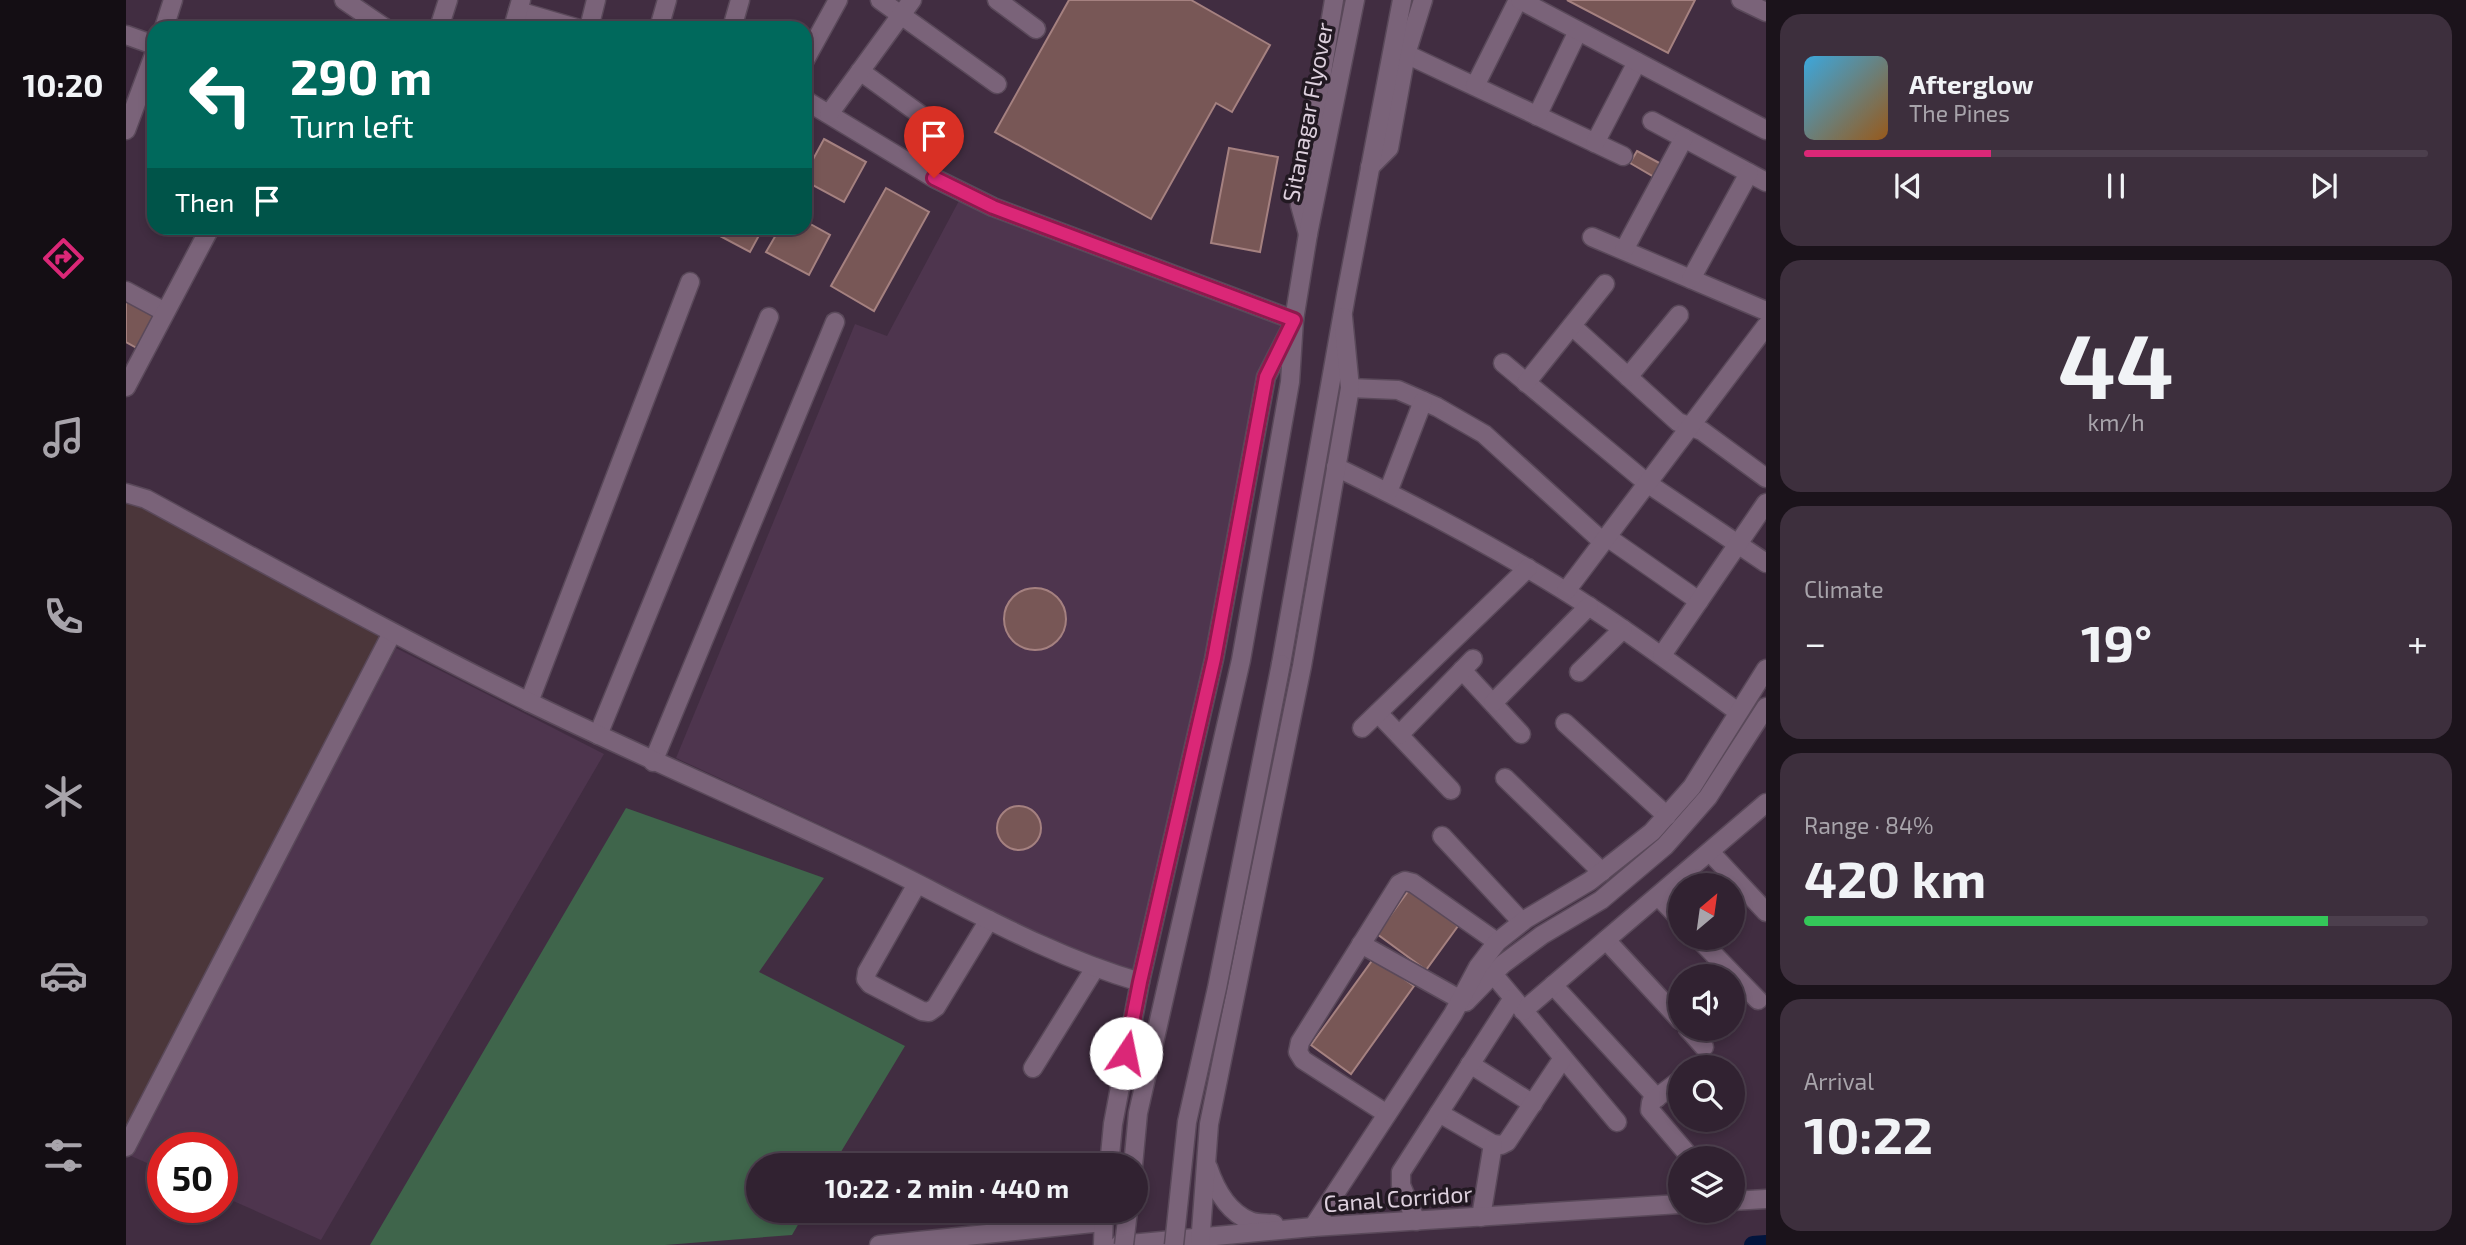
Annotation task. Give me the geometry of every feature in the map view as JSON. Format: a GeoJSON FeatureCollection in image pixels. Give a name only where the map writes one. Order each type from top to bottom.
{"type":"FeatureCollection","features":[{"type":"Feature","properties":{"kind":"street"},"geometry":{"type":"LineString","coordinates":[[166,21],[173,0]]}},
{"type":"Feature","properties":{"kind":"street"},"geometry":{"type":"LineString","coordinates":[[344,0],[371,8]]}},
{"type":"Feature","properties":{"kind":"street"},"geometry":{"type":"LineString","coordinates":[[441,21],[448,0]]}},
{"type":"Feature","properties":{"kind":"street"},"geometry":{"type":"LineString","coordinates":[[591,21],[596,0]]}},
{"type":"Feature","properties":{"kind":"street"},"geometry":{"type":"LineString","coordinates":[[661,21],[667,0]]}},
{"type":"Feature","properties":{"kind":"street"},"geometry":{"type":"LineString","coordinates":[[734,21],[740,0]]}},
{"type":"Feature","properties":{"kind":"street"},"geometry":{"type":"LineString","coordinates":[[812,47],[838,0]]}},
{"type":"Feature","properties":{"kind":"street"},"geometry":{"type":"LineString","coordinates":[[880,0],[906,7],[997,84]]}},
{"type":"Feature","properties":{"kind":"street"},"geometry":{"type":"LineString","coordinates":[[996,0],[1036,29]]}},
{"type":"Feature","properties":{"kind":"street"},"geometry":{"type":"LineString","coordinates":[[1308,234],[1300,205],[1334,0]]}},
{"type":"Feature","properties":{"kind":"street","name":"Sitanagar Flyover"},"geometry":{"type":"LineString","coordinates":[[1294,320],[1308,234],[1355,0]]}},
{"type":"Feature","properties":{"kind":"street"},"geometry":{"type":"LineString","coordinates":[[1174,1245],[1187,1122],[1217,988],[1281,664],[1402,0]]}},
{"type":"Feature","properties":{"kind":"street"},"geometry":{"type":"LineString","coordinates":[[1370,167],[1389,148],[1406,54],[1423,0]]}},
{"type":"Feature","properties":{"kind":"street"},"geometry":{"type":"LineString","coordinates":[[1475,86],[1519,0],[1766,130]]}},
{"type":"Feature","properties":{"kind":"street"},"geometry":{"type":"LineString","coordinates":[[1741,0],[1766,12]]}},
{"type":"Feature","properties":{"kind":"street"},"geometry":{"type":"LineString","coordinates":[[829,114],[906,7]]}},
{"type":"Feature","properties":{"kind":"street"},"geometry":{"type":"LineString","coordinates":[[517,13],[548,21]]}},
{"type":"Feature","properties":{"kind":"street"},"geometry":{"type":"LineString","coordinates":[[1537,116],[1578,31]]}},
{"type":"Feature","properties":{"kind":"street"},"geometry":{"type":"LineString","coordinates":[[126,35],[147,42]]}},
{"type":"Feature","properties":{"kind":"street"},"geometry":{"type":"LineString","coordinates":[[1406,54],[1623,156]]}},
{"type":"Feature","properties":{"kind":"street"},"geometry":{"type":"LineString","coordinates":[[1595,143],[1637,62]]}},
{"type":"Feature","properties":{"kind":"street"},"geometry":{"type":"LineString","coordinates":[[860,71],[950,136]]}},
{"type":"Feature","properties":{"kind":"street"},"geometry":{"type":"LineString","coordinates":[[126,130],[147,74]]}},
{"type":"Feature","properties":{"kind":"street"},"geometry":{"type":"LineString","coordinates":[[812,104],[934,178],[993,207],[1294,320]]}},
{"type":"Feature","properties":{"kind":"street"},"geometry":{"type":"LineString","coordinates":[[1653,121],[1766,182]]}},
{"type":"Feature","properties":{"kind":"street"},"geometry":{"type":"LineString","coordinates":[[1624,250],[1684,138]]}},
{"type":"Feature","properties":{"kind":"street"},"geometry":{"type":"LineString","coordinates":[[1691,279],[1749,173]]}},
{"type":"Feature","properties":{"kind":"street"},"geometry":{"type":"LineString","coordinates":[[126,387],[132,360],[165,312],[206,235]]}},
{"type":"Feature","properties":{"kind":"street"},"geometry":{"type":"LineString","coordinates":[[1592,237],[1766,312]]}},
{"type":"Feature","properties":{"kind":"street"},"geometry":{"type":"LineString","coordinates":[[529,702],[690,282]]}},
{"type":"Feature","properties":{"kind":"street"},"geometry":{"type":"LineString","coordinates":[[1526,383],[1605,284]]}},
{"type":"Feature","properties":{"kind":"street"},"geometry":{"type":"LineString","coordinates":[[126,291],[165,312]]}},
{"type":"Feature","properties":{"kind":"street"},"geometry":{"type":"LineString","coordinates":[[1628,377],[1679,315]]}},
{"type":"Feature","properties":{"kind":"street"},"geometry":{"type":"LineString","coordinates":[[598,735],[769,317]]}},
{"type":"Feature","properties":{"kind":"street"},"geometry":{"type":"LineString","coordinates":[[1200,1242],[1209,1125],[1302,666],[1350,388],[1343,317]]}},
{"type":"Feature","properties":{"kind":"street"},"geometry":{"type":"LineString","coordinates":[[1134,1153],[1138,1113],[1241,660],[1290,382],[1294,320]]}},
{"type":"Feature","properties":{"kind":"street"},"geometry":{"type":"LineString","coordinates":[[1110,1153],[1112,1124],[1140,982],[1214,659],[1266,377],[1294,320]]}},
{"type":"Feature","properties":{"kind":"street"},"geometry":{"type":"LineString","coordinates":[[653,762],[835,321]]}},
{"type":"Feature","properties":{"kind":"street"},"geometry":{"type":"LineString","coordinates":[[1572,326],[1678,422],[1702,431],[1766,478]]}},
{"type":"Feature","properties":{"kind":"street"},"geometry":{"type":"LineString","coordinates":[[1566,591],[1766,326]]}},
{"type":"Feature","properties":{"kind":"street"},"geometry":{"type":"LineString","coordinates":[[1503,363],[1647,483],[1766,563]]}},
{"type":"Feature","properties":{"kind":"street"},"geometry":{"type":"LineString","coordinates":[[1350,388],[1398,390],[1484,434],[1605,539],[1699,601]]}},
{"type":"Feature","properties":{"kind":"street"},"geometry":{"type":"LineString","coordinates":[[1388,492],[1423,401]]}},
{"type":"Feature","properties":{"kind":"street"},"geometry":{"type":"LineString","coordinates":[[1336,467],[1528,568],[1741,708],[1764,714],[1708,797],[1665,846],[1601,900],[1542,935],[1457,1007]]}},
{"type":"Feature","properties":{"kind":"street"},"geometry":{"type":"LineString","coordinates":[[126,494],[145,499],[392,633],[653,762],[849,850],[1040,946],[1140,982]]}},
{"type":"Feature","properties":{"kind":"street"},"geometry":{"type":"LineString","coordinates":[[1662,655],[1766,503]]}},
{"type":"Feature","properties":{"kind":"street"},"geometry":{"type":"LineString","coordinates":[[1362,728],[1528,568]]}},
{"type":"Feature","properties":{"kind":"street"},"geometry":{"type":"LineString","coordinates":[[1493,703],[1589,607]]}},
{"type":"Feature","properties":{"kind":"street"},"geometry":{"type":"LineString","coordinates":[[1579,672],[1623,629]]}},
{"type":"Feature","properties":{"kind":"street"},"geometry":{"type":"LineString","coordinates":[[126,1147],[392,633]]}},
{"type":"Feature","properties":{"kind":"street"},"geometry":{"type":"LineString","coordinates":[[1399,735],[1467,664],[1493,703],[1521,734]]}},
{"type":"Feature","properties":{"kind":"street"},"geometry":{"type":"LineString","coordinates":[[1206,1160],[1215,1188],[1230,1206],[1250,1221],[1313,1227],[1457,1007],[1478,967],[1496,942],[1522,922],[1602,872],[1652,832],[1692,787],[1766,669]]}},
{"type":"Feature","properties":{"kind":"street"},"geometry":{"type":"LineString","coordinates":[[1378,713],[1451,790]]}},
{"type":"Feature","properties":{"kind":"street"},"geometry":{"type":"LineString","coordinates":[[1565,723],[1667,816]]}},
{"type":"Feature","properties":{"kind":"street"},"geometry":{"type":"LineString","coordinates":[[1505,778],[1602,872]]}},
{"type":"Feature","properties":{"kind":"street"},"geometry":{"type":"LineString","coordinates":[[1416,1221],[1401,1185],[1401,1172],[1470,1065],[1518,1004],[1553,985],[1764,808]]}},
{"type":"Feature","properties":{"kind":"street"},"geometry":{"type":"LineString","coordinates":[[1442,836],[1522,922]]}},
{"type":"Feature","properties":{"kind":"street"},"geometry":{"type":"LineString","coordinates":[[1710,852],[1766,912]]}},
{"type":"Feature","properties":{"kind":"street"},"geometry":{"type":"LineString","coordinates":[[1387,1114],[1303,1060],[1298,1052],[1300,1042],[1399,884],[1405,881],[1413,883],[1496,942]]}},
{"type":"Feature","properties":{"kind":"street"},"geometry":{"type":"LineString","coordinates":[[917,884],[867,972],[866,979],[870,984],[922,1011],[929,1012],[936,1007],[989,920]]}},
{"type":"Feature","properties":{"kind":"street"},"geometry":{"type":"LineString","coordinates":[[1658,896],[1668,906]]}},
{"type":"Feature","properties":{"kind":"street"},"geometry":{"type":"LineString","coordinates":[[1606,940],[1668,1007]]}},
{"type":"Feature","properties":{"kind":"street"},"geometry":{"type":"LineString","coordinates":[[1361,944],[1457,1007]]}},
{"type":"Feature","properties":{"kind":"street"},"geometry":{"type":"LineString","coordinates":[[1710,950],[1758,1000]]}},
{"type":"Feature","properties":{"kind":"street"},"geometry":{"type":"LineString","coordinates":[[1033,1068],[1095,968]]}},
{"type":"Feature","properties":{"kind":"street"},"geometry":{"type":"LineString","coordinates":[[1493,974],[1616,1122]]}},
{"type":"Feature","properties":{"kind":"street"},"geometry":{"type":"LineString","coordinates":[[1553,985],[1657,1098]]}},
{"type":"Feature","properties":{"kind":"street"},"geometry":{"type":"LineString","coordinates":[[1699,1041],[1704,1046]]}},
{"type":"Feature","properties":{"kind":"street"},"geometry":{"type":"LineString","coordinates":[[1439,1113],[1493,1144],[1501,1145],[1507,1142],[1563,1058]]}},
{"type":"Feature","properties":{"kind":"street"},"geometry":{"type":"LineString","coordinates":[[1470,1065],[1532,1104]]}},
{"type":"Feature","properties":{"kind":"street"},"geometry":{"type":"LineString","coordinates":[[1668,1089],[1651,1102],[1650,1110],[1681,1146]]}},
{"type":"Feature","properties":{"kind":"street"},"geometry":{"type":"LineString","coordinates":[[1481,1217],[1493,1144]]}},
{"type":"Feature","properties":{"kind":"street"},"geometry":{"type":"LineString","coordinates":[[1745,1200],[1766,1199]]}},
{"type":"Feature","properties":{"kind":"street","name":"Canal Corridor"},"geometry":{"type":"LineString","coordinates":[[1122,1245],[1200,1242],[1313,1227],[1668,1205]]}},
{"type":"Feature","properties":{"kind":"street"},"geometry":{"type":"LineString","coordinates":[[879,1245],[1056,1223]]}},
{"type":"Feature","properties":{"kind":"street"},"geometry":{"type":"LineString","coordinates":[[1103,1245],[1104,1223]]}},
{"type":"Feature","properties":{"kind":"street"},"geometry":{"type":"LineString","coordinates":[[1122,1245],[1126,1223]]}},
{"type":"Feature","properties":{"kind":"shaded area"},"geometry":{"type":"Polygon","coordinates":[[[961,197],[1288,323],[1260,377],[1203,669],[1135,971],[1058,943],[853,840],[676,758],[855,324],[887,336],[961,197]]]}},
{"type":"Feature","properties":{"kind":"shaded area"},"geometry":{"type":"Polygon","coordinates":[[[126,502],[140,506],[382,636],[126,1137],[126,502]]]}},
{"type":"Feature","properties":{"kind":"shaded area"},"geometry":{"type":"Polygon","coordinates":[[[396,648],[604,754],[321,1240],[238,1203],[238,1132],[147,1132],[147,1163],[131,1156],[396,648]]]}},
{"type":"Feature","properties":{"kind":"green space"},"geometry":{"type":"Polygon","coordinates":[[[626,808],[824,878],[759,972],[905,1046],[840,1153],[746,1153],[746,1223],[799,1223],[792,1235],[665,1245],[370,1245],[626,808]]]}},
{"type":"Feature","properties":{"kind":"building"},"geometry":{"type":"Polygon","coordinates":[[[1069,0],[1191,0],[1270,45],[1232,112],[1216,103],[1151,219],[995,132],[1069,0]]]}},
{"type":"Feature","properties":{"kind":"building"},"geometry":{"type":"Polygon","coordinates":[[[1567,0],[1695,0],[1668,53],[1567,0]]]}},
{"type":"Feature","properties":{"kind":"building"},"geometry":{"type":"Polygon","coordinates":[[[824,139],[866,162],[844,202],[812,185],[812,161],[824,139]]]}},
{"type":"Feature","properties":{"kind":"building"},"geometry":{"type":"Polygon","coordinates":[[[1229,148],[1278,157],[1260,252],[1211,243],[1229,148]]]}},
{"type":"Feature","properties":{"kind":"building"},"geometry":{"type":"Polygon","coordinates":[[[1637,151],[1663,165],[1656,178],[1630,163],[1637,151]]]}},
{"type":"Feature","properties":{"kind":"building"},"geometry":{"type":"Polygon","coordinates":[[[886,188],[929,212],[874,311],[831,286],[886,188]]]}},
{"type":"Feature","properties":{"kind":"building"},"geometry":{"type":"Polygon","coordinates":[[[812,225],[830,235],[809,275],[766,252],[776,235],[812,235],[812,225]]]}},
{"type":"Feature","properties":{"kind":"building"},"geometry":{"type":"Polygon","coordinates":[[[718,235],[759,235],[750,252],[718,235]]]}},
{"type":"Feature","properties":{"kind":"building"},"geometry":{"type":"Polygon","coordinates":[[[126,300],[162,319],[144,352],[126,342],[126,300]]]}},
{"type":"Feature","properties":{"kind":"building"},"geometry":{"type":"Polygon","coordinates":[[[1029,588],[1041,588],[1057,597],[1064,607],[1064,631],[1057,641],[1041,650],[1029,650],[1018,645],[1009,636],[1004,625],[1004,613],[1009,602],[1018,593],[1029,588]]]}},
{"type":"Feature","properties":{"kind":"building"},"geometry":{"type":"Polygon","coordinates":[[[1019,806],[1035,812],[1041,828],[1035,844],[1019,850],[1003,844],[997,828],[1003,812],[1019,806]]]}},
{"type":"Feature","properties":{"kind":"building"},"geometry":{"type":"Polygon","coordinates":[[[1409,890],[1458,926],[1426,970],[1377,934],[1409,890]]]}},
{"type":"Feature","properties":{"kind":"building"},"geometry":{"type":"Polygon","coordinates":[[[1374,958],[1414,986],[1351,1074],[1311,1045],[1374,958]]]}},
{"type":"Feature","properties":{"kind":"waterway"},"geometry":{"type":"LineString","coordinates":[[1753,1245],[1766,1244]]}},
{"type":"Feature","properties":{"kind":"route"},"geometry":{"type":"LineString","coordinates":[[934,178],[993,207],[1294,320],[1266,377],[1214,659],[1126,1053]]}}]}
